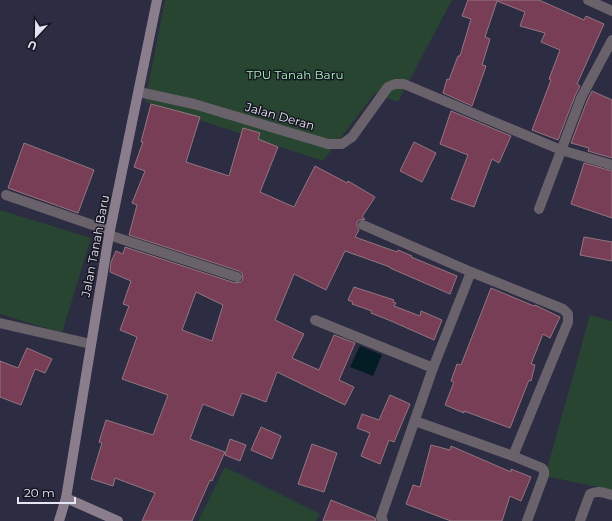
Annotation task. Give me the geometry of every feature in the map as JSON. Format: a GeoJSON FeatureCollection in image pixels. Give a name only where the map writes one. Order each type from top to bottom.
{"type":"FeatureCollection","features":[{"type":"Feature","properties":{"kind":"main road","name":"Jalan Tanah Baru"},"geometry":{"type":"LineString","coordinates":[[59,521],[66,498],[110,233],[157,0]]}},
{"type":"Feature","properties":{"kind":"main road"},"geometry":{"type":"LineString","coordinates":[[66,498],[118,521]]}},
{"type":"Feature","properties":{"kind":"street"},"geometry":{"type":"LineString","coordinates":[[588,0],[612,11]]}},
{"type":"Feature","properties":{"kind":"street"},"geometry":{"type":"LineString","coordinates":[[539,209],[580,98],[612,40]]}},
{"type":"Feature","properties":{"kind":"street","name":"Jalan Deran"},"geometry":{"type":"LineString","coordinates":[[139,92],[194,104],[328,144],[342,144],[352,137],[388,87],[395,84],[404,84],[561,150]]}},
{"type":"Feature","properties":{"kind":"street"},"geometry":{"type":"LineString","coordinates":[[561,150],[612,165]]}},
{"type":"Feature","properties":{"kind":"street"},"geometry":{"type":"LineString","coordinates":[[6,195],[237,277]]}},
{"type":"Feature","properties":{"kind":"street"},"geometry":{"type":"LineString","coordinates":[[363,224],[471,272],[563,309],[568,314],[568,322],[513,456]]}},
{"type":"Feature","properties":{"kind":"street"},"geometry":{"type":"LineString","coordinates":[[383,521],[381,517],[433,368],[471,272]]}},
{"type":"Feature","properties":{"kind":"street"},"geometry":{"type":"LineString","coordinates":[[316,320],[433,368]]}},
{"type":"Feature","properties":{"kind":"street"},"geometry":{"type":"LineString","coordinates":[[0,323],[91,344]]}},
{"type":"Feature","properties":{"kind":"street"},"geometry":{"type":"LineString","coordinates":[[415,421],[542,468],[544,475],[528,521]]}},
{"type":"Feature","properties":{"kind":"street"},"geometry":{"type":"LineString","coordinates":[[580,521],[590,494],[594,492],[602,492],[612,495]]}},
{"type":"Feature","properties":{"kind":"green space","name":"TPU Tanah Baru"},"geometry":{"type":"Polygon","coordinates":[[[165,0],[452,0],[398,102],[375,93],[323,161],[145,102],[165,0]]]}},
{"type":"Feature","properties":{"kind":"green space"},"geometry":{"type":"Polygon","coordinates":[[[0,210],[91,238],[62,333],[0,314],[0,210]]]}},
{"type":"Feature","properties":{"kind":"green space"},"geometry":{"type":"Polygon","coordinates":[[[590,315],[612,321],[612,490],[545,476],[590,315]]]}},
{"type":"Feature","properties":{"kind":"green space"},"geometry":{"type":"Polygon","coordinates":[[[225,467],[320,514],[316,521],[198,521],[225,467]]]}},
{"type":"Feature","properties":{"kind":"water"},"geometry":{"type":"Polygon","coordinates":[[[360,346],[382,355],[373,376],[350,367],[360,346]]]}},
{"type":"Feature","properties":{"kind":"building"},"geometry":{"type":"Polygon","coordinates":[[[468,0],[539,0],[584,20],[586,16],[604,24],[577,84],[580,86],[558,140],[532,130],[551,80],[549,79],[560,50],[541,42],[545,33],[520,26],[525,12],[497,1],[485,37],[490,39],[482,65],[486,66],[472,106],[443,93],[447,79],[449,80],[458,56],[460,56],[471,19],[462,16],[468,0]]]}},
{"type":"Feature","properties":{"kind":"building"},"geometry":{"type":"Polygon","coordinates":[[[592,91],[612,100],[612,158],[588,151],[589,148],[571,143],[592,91]]]}},
{"type":"Feature","properties":{"kind":"building"},"geometry":{"type":"Polygon","coordinates":[[[151,104],[200,117],[186,162],[229,176],[243,128],[260,133],[258,139],[278,147],[260,192],[294,207],[315,166],[347,183],[348,181],[375,197],[362,217],[365,219],[357,222],[359,230],[355,237],[397,252],[398,250],[457,276],[450,294],[390,267],[345,251],[326,290],[294,274],[275,320],[304,334],[292,358],[319,370],[334,335],[355,343],[339,380],[354,387],[345,405],[277,372],[266,402],[242,393],[233,416],[203,404],[190,439],[225,452],[212,481],[210,480],[192,521],[142,521],[155,493],[115,478],[113,486],[91,479],[102,443],[99,442],[106,420],[153,435],[168,395],[122,379],[137,337],[120,330],[129,306],[123,304],[131,281],[110,272],[111,262],[116,251],[123,254],[125,247],[235,283],[241,282],[243,279],[242,273],[239,271],[129,235],[137,205],[132,203],[145,171],[134,167],[143,142],[141,142],[151,104]],[[196,292],[182,330],[212,341],[223,305],[196,292]]]}},
{"type":"Feature","properties":{"kind":"building"},"geometry":{"type":"Polygon","coordinates":[[[451,111],[511,136],[499,163],[492,159],[474,207],[451,199],[468,155],[440,144],[451,111]]]}},
{"type":"Feature","properties":{"kind":"building"},"geometry":{"type":"Polygon","coordinates":[[[414,142],[436,153],[422,182],[400,171],[414,142]]]}},
{"type":"Feature","properties":{"kind":"building"},"geometry":{"type":"Polygon","coordinates":[[[24,143],[94,170],[78,213],[8,188],[24,143]]]}},
{"type":"Feature","properties":{"kind":"building"},"geometry":{"type":"Polygon","coordinates":[[[584,163],[612,171],[612,218],[571,204],[584,163]]]}},
{"type":"Feature","properties":{"kind":"building"},"geometry":{"type":"Polygon","coordinates":[[[584,237],[612,242],[612,261],[580,255],[584,237]]]}},
{"type":"Feature","properties":{"kind":"building"},"geometry":{"type":"Polygon","coordinates":[[[354,287],[394,300],[393,302],[396,303],[394,306],[420,316],[421,311],[442,320],[434,340],[371,313],[372,311],[352,304],[353,302],[348,300],[354,287]]]}},
{"type":"Feature","properties":{"kind":"building"},"geometry":{"type":"Polygon","coordinates":[[[491,288],[534,306],[535,305],[560,317],[550,338],[543,334],[531,364],[535,365],[531,381],[529,380],[510,428],[464,411],[464,413],[445,405],[454,382],[451,381],[457,364],[461,365],[491,288]]]}},
{"type":"Feature","properties":{"kind":"building"},"geometry":{"type":"Polygon","coordinates":[[[27,348],[52,359],[45,373],[35,369],[21,405],[0,397],[0,361],[18,368],[27,348]]]}},
{"type":"Feature","properties":{"kind":"building"},"geometry":{"type":"Polygon","coordinates":[[[390,395],[410,404],[394,442],[389,440],[380,464],[361,456],[370,433],[357,428],[362,414],[379,420],[390,395]]]}},
{"type":"Feature","properties":{"kind":"building"},"geometry":{"type":"Polygon","coordinates":[[[261,427],[281,436],[272,459],[251,450],[261,427]]]}},
{"type":"Feature","properties":{"kind":"building"},"geometry":{"type":"Polygon","coordinates":[[[230,439],[246,445],[240,461],[225,455],[230,439]]]}},
{"type":"Feature","properties":{"kind":"building"},"geometry":{"type":"Polygon","coordinates":[[[312,444],[337,453],[324,492],[298,484],[312,444]]]}},
{"type":"Feature","properties":{"kind":"building"},"geometry":{"type":"Polygon","coordinates":[[[431,445],[450,450],[451,446],[511,472],[511,469],[531,477],[521,501],[510,496],[502,521],[451,521],[406,504],[413,485],[420,487],[431,445]]]}},
{"type":"Feature","properties":{"kind":"building"},"geometry":{"type":"Polygon","coordinates":[[[331,500],[375,518],[376,521],[323,521],[331,500]]]}}]}
